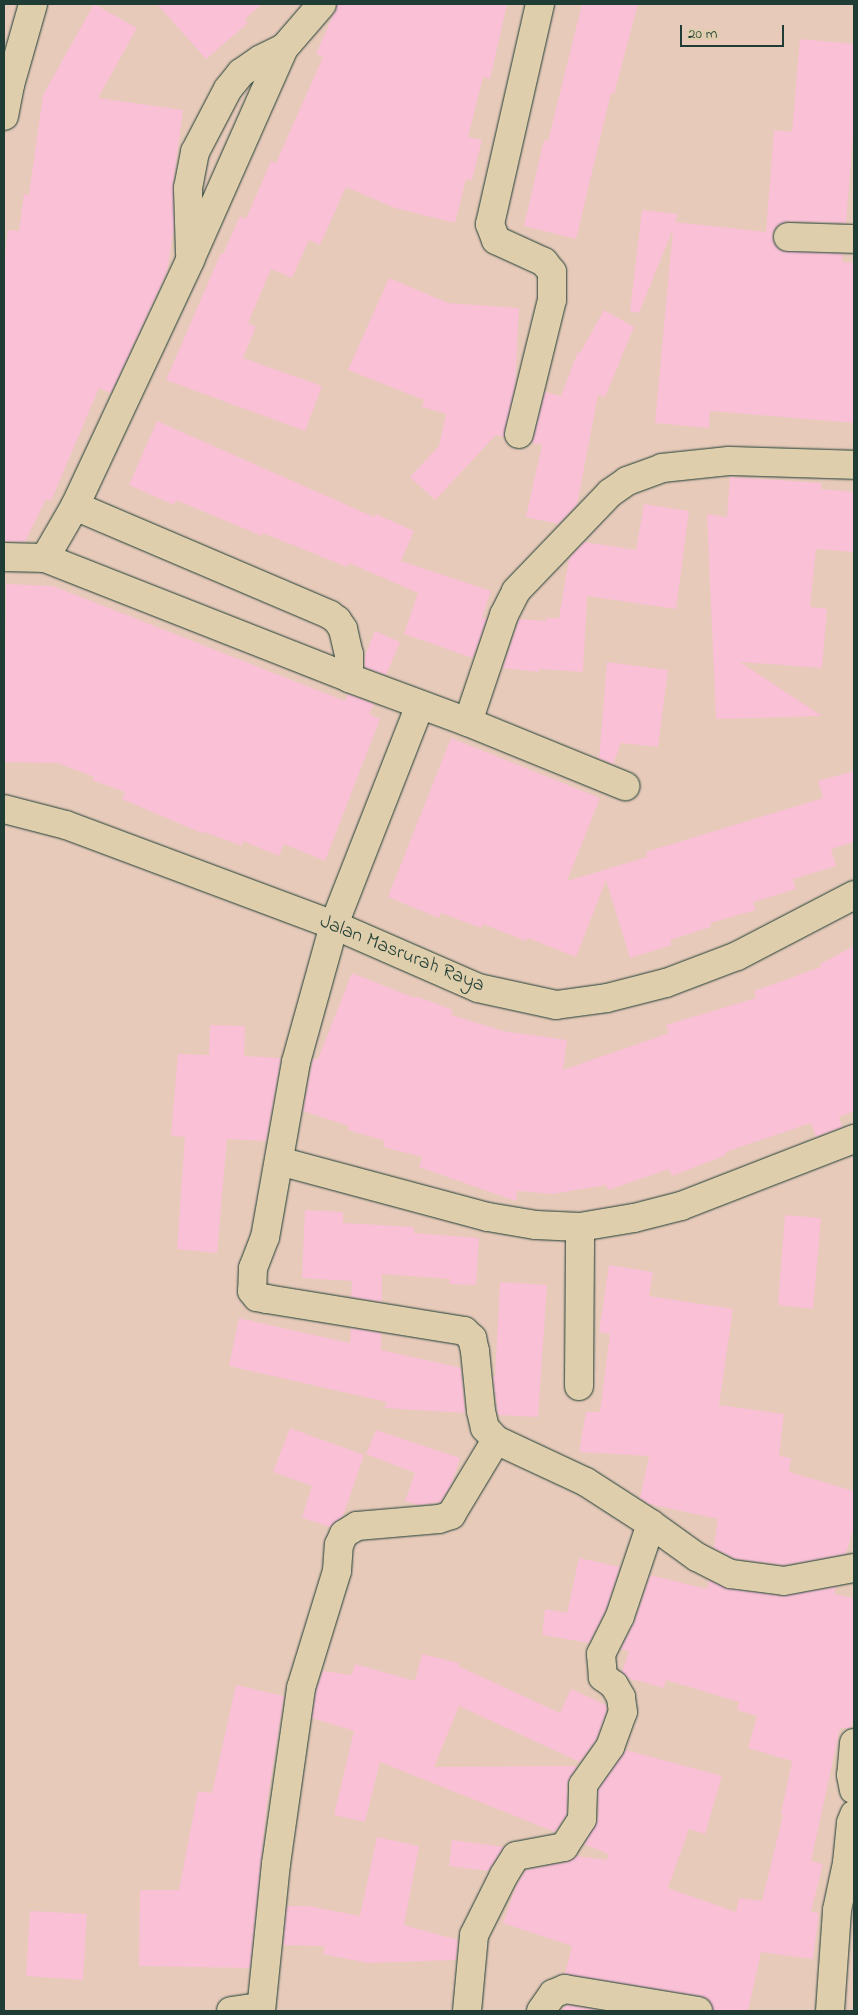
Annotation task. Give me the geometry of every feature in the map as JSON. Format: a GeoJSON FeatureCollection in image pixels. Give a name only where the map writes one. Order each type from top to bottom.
{"type":"FeatureCollection","features":[{"type":"Feature","properties":{"kind":"street"},"geometry":{"type":"LineString","coordinates":[[4,116],[10,85],[33,4]]}},
{"type":"Feature","properties":{"kind":"street"},"geometry":{"type":"LineString","coordinates":[[45,558],[75,506],[190,260],[284,48],[322,4]]}},
{"type":"Feature","properties":{"kind":"street"},"geometry":{"type":"LineString","coordinates":[[519,434],[552,300],[552,272],[544,262],[496,240],[490,224],[540,4]]}},
{"type":"Feature","properties":{"kind":"street"},"geometry":{"type":"LineString","coordinates":[[190,260],[188,188],[195,152],[228,89],[241,72],[261,59],[284,48]]}},
{"type":"Feature","properties":{"kind":"street"},"geometry":{"type":"LineString","coordinates":[[788,237],[854,240]]}},
{"type":"Feature","properties":{"kind":"street"},"geometry":{"type":"LineString","coordinates":[[468,722],[504,615],[516,591],[610,493],[627,481],[662,468],[729,460],[854,464]]}},
{"type":"Feature","properties":{"kind":"street"},"geometry":{"type":"LineString","coordinates":[[75,506],[330,615],[337,620],[345,635],[349,654],[349,678]]}},
{"type":"Feature","properties":{"kind":"street"},"geometry":{"type":"LineString","coordinates":[[4,557],[45,558],[349,678],[468,722],[625,786]]}},
{"type":"Feature","properties":{"kind":"street"},"geometry":{"type":"LineString","coordinates":[[420,705],[334,925],[296,1062],[280,1161],[265,1237],[253,1280],[258,1297],[464,1331],[472,1338],[474,1344],[485,1428],[496,1440],[586,1482],[651,1524],[697,1557],[731,1574],[784,1581],[853,1566]]}},
{"type":"Feature","properties":{"kind":"street","name":"Jalan Masrurah Raya"},"geometry":{"type":"LineString","coordinates":[[4,809],[66,825],[334,925],[478,988],[556,1005],[607,998],[666,983],[738,956],[854,895]]}},
{"type":"Feature","properties":{"kind":"street"},"geometry":{"type":"LineString","coordinates":[[280,1161],[488,1216],[536,1225],[580,1227],[634,1218],[681,1206],[854,1139]]}},
{"type":"Feature","properties":{"kind":"street"},"geometry":{"type":"LineString","coordinates":[[580,1227],[580,1386]]}},
{"type":"Feature","properties":{"kind":"street"},"geometry":{"type":"LineString","coordinates":[[231,2011],[261,2009],[276,1864],[301,1688],[337,1571],[339,1546],[344,1534],[357,1526],[439,1519],[451,1515],[496,1440]]}},
{"type":"Feature","properties":{"kind":"street"},"geometry":{"type":"LineString","coordinates":[[467,2011],[474,1935],[504,1875],[516,1856],[564,1847],[582,1819],[583,1785],[610,1747],[623,1712],[621,1697],[614,1685],[603,1677],[601,1654],[620,1616],[651,1524]]}},
{"type":"Feature","properties":{"kind":"street"},"geometry":{"type":"LineString","coordinates":[[854,1743],[851,1775],[854,1790]]}},
{"type":"Feature","properties":{"kind":"street"},"geometry":{"type":"LineString","coordinates":[[830,2011],[837,1910],[847,1863],[851,1823],[854,1815]]}},
{"type":"Feature","properties":{"kind":"street"},"geometry":{"type":"LineString","coordinates":[[541,2011],[553,1994],[565,1989],[698,2011]]}},
{"type":"Feature","properties":{"kind":"building"},"geometry":{"type":"Polygon","coordinates":[[[94,4],[137,28],[98,98],[183,110],[173,185],[174,226],[167,272],[111,393],[99,388],[51,501],[46,499],[25,542],[4,541],[4,264],[8,230],[19,231],[24,194],[29,195],[43,95],[94,4]]]}},
{"type":"Feature","properties":{"kind":"building"},"geometry":{"type":"Polygon","coordinates":[[[157,4],[262,4],[245,19],[248,23],[206,59],[157,4]]]}},
{"type":"Feature","properties":{"kind":"building"},"geometry":{"type":"Polygon","coordinates":[[[338,4],[507,4],[490,79],[483,77],[468,137],[482,140],[472,180],[466,179],[455,223],[395,208],[346,187],[320,245],[309,240],[292,278],[271,269],[248,323],[256,327],[243,358],[322,386],[305,431],[166,380],[221,253],[223,254],[240,216],[246,219],[271,161],[276,163],[323,57],[316,54],[338,4]]]}},
{"type":"Feature","properties":{"kind":"building"},"geometry":{"type":"Polygon","coordinates":[[[582,4],[638,4],[614,94],[611,93],[576,239],[524,226],[544,140],[548,141],[582,4]]]}},
{"type":"Feature","properties":{"kind":"building"},"geometry":{"type":"Polygon","coordinates":[[[800,39],[854,44],[854,123],[846,223],[788,221],[775,228],[772,237],[775,245],[780,250],[843,254],[842,262],[854,263],[854,423],[710,411],[709,428],[655,423],[673,229],[639,313],[630,311],[642,210],[678,214],[675,222],[766,232],[774,130],[792,132],[800,39]]]}},
{"type":"Feature","properties":{"kind":"building"},"geometry":{"type":"Polygon","coordinates":[[[389,278],[448,303],[519,308],[515,386],[504,437],[496,435],[435,500],[410,477],[439,446],[446,414],[422,407],[424,400],[348,370],[389,278]]]}},
{"type":"Feature","properties":{"kind":"building"},"geometry":{"type":"Polygon","coordinates":[[[604,310],[634,327],[605,397],[598,395],[577,505],[558,524],[526,517],[542,445],[532,443],[545,392],[561,396],[578,352],[580,353],[604,310]]]}},
{"type":"Feature","properties":{"kind":"building"},"geometry":{"type":"Polygon","coordinates":[[[157,421],[374,517],[376,514],[414,531],[401,561],[491,591],[482,617],[487,618],[473,658],[404,634],[418,593],[349,563],[347,567],[263,533],[262,536],[176,500],[174,505],[129,485],[157,421]]]}},
{"type":"Feature","properties":{"kind":"building"},"geometry":{"type":"Polygon","coordinates":[[[730,477],[821,483],[821,489],[854,492],[854,552],[816,549],[810,607],[827,609],[822,668],[740,662],[822,716],[716,719],[707,514],[727,517],[730,477]]]}},
{"type":"Feature","properties":{"kind":"building"},"geometry":{"type":"Polygon","coordinates":[[[644,504],[689,511],[676,609],[587,596],[583,672],[539,669],[539,672],[503,668],[519,619],[546,621],[546,618],[559,618],[569,559],[584,542],[636,550],[644,504]]]}},
{"type":"Feature","properties":{"kind":"building"},"geometry":{"type":"Polygon","coordinates":[[[6,584],[53,586],[345,701],[348,694],[374,704],[369,714],[380,719],[325,861],[284,844],[279,856],[243,841],[242,846],[205,832],[204,834],[122,799],[125,792],[92,780],[94,777],[58,763],[4,762],[6,584]]]}},
{"type":"Feature","properties":{"kind":"building"},"geometry":{"type":"Polygon","coordinates":[[[375,631],[400,642],[386,675],[365,667],[365,656],[375,631]]]}},
{"type":"Feature","properties":{"kind":"building"},"geometry":{"type":"Polygon","coordinates":[[[607,662],[668,670],[658,747],[621,743],[613,764],[599,758],[607,662]]]}},
{"type":"Feature","properties":{"kind":"building"},"geometry":{"type":"Polygon","coordinates":[[[451,738],[600,798],[567,881],[647,857],[646,852],[823,798],[818,781],[854,771],[854,842],[831,849],[836,866],[793,879],[796,889],[753,902],[756,910],[710,923],[711,927],[670,940],[672,945],[630,958],[606,880],[576,957],[528,938],[526,941],[483,924],[481,928],[441,913],[439,918],[388,897],[451,738]]]}},
{"type":"Feature","properties":{"kind":"building"},"geometry":{"type":"Polygon","coordinates":[[[854,946],[854,1111],[839,1117],[842,1127],[816,1137],[811,1123],[725,1152],[726,1155],[672,1176],[669,1169],[608,1190],[606,1185],[553,1194],[517,1191],[516,1201],[419,1167],[422,1157],[383,1147],[385,1141],[348,1130],[349,1126],[303,1111],[313,1059],[318,1059],[352,973],[415,998],[416,996],[453,1010],[451,1015],[503,1031],[567,1040],[563,1070],[669,1033],[666,1025],[756,998],[754,991],[821,967],[820,964],[854,946]]]}},
{"type":"Feature","properties":{"kind":"building"},"geometry":{"type":"Polygon","coordinates":[[[210,1025],[245,1026],[244,1056],[281,1058],[266,1141],[227,1139],[217,1253],[177,1249],[185,1137],[171,1136],[178,1054],[209,1055],[210,1025]]]}},
{"type":"Feature","properties":{"kind":"building"},"geometry":{"type":"Polygon","coordinates":[[[305,1210],[343,1212],[343,1223],[414,1227],[414,1233],[479,1238],[476,1285],[449,1284],[450,1279],[382,1274],[382,1302],[351,1297],[352,1281],[302,1278],[305,1210]]]}},
{"type":"Feature","properties":{"kind":"building"},"geometry":{"type":"Polygon","coordinates":[[[785,1215],[821,1218],[813,1309],[778,1305],[785,1215]]]}},
{"type":"Feature","properties":{"kind":"building"},"geometry":{"type":"Polygon","coordinates":[[[609,1265],[653,1272],[649,1296],[733,1309],[719,1405],[784,1414],[779,1456],[791,1458],[789,1472],[854,1491],[854,1527],[846,1554],[784,1565],[736,1559],[714,1548],[718,1519],[649,1504],[640,1498],[649,1456],[579,1452],[586,1412],[600,1412],[610,1334],[599,1332],[609,1265]]]}},
{"type":"Feature","properties":{"kind":"building"},"geometry":{"type":"Polygon","coordinates":[[[500,1282],[547,1285],[538,1417],[498,1415],[493,1376],[495,1376],[500,1282]]]}},
{"type":"Feature","properties":{"kind":"building"},"geometry":{"type":"Polygon","coordinates":[[[239,1318],[350,1343],[351,1328],[381,1333],[381,1350],[461,1368],[465,1413],[384,1408],[387,1402],[229,1366],[239,1318]]]}},
{"type":"Feature","properties":{"kind":"building"},"geometry":{"type":"Polygon","coordinates":[[[290,1428],[364,1455],[343,1516],[330,1527],[302,1518],[312,1486],[273,1472],[290,1428]]]}},
{"type":"Feature","properties":{"kind":"building"},"geometry":{"type":"Polygon","coordinates":[[[376,1430],[460,1458],[451,1485],[441,1502],[418,1505],[405,1501],[415,1473],[366,1454],[376,1430]]]}},
{"type":"Feature","properties":{"kind":"building"},"geometry":{"type":"Polygon","coordinates":[[[579,1558],[620,1567],[606,1610],[589,1643],[542,1635],[545,1609],[567,1613],[579,1558]]]}},
{"type":"Feature","properties":{"kind":"building"},"geometry":{"type":"Polygon","coordinates":[[[650,1575],[707,1589],[709,1580],[729,1589],[782,1596],[836,1587],[834,1594],[854,1598],[854,1714],[851,1728],[840,1728],[811,1861],[823,1864],[811,1912],[819,1913],[813,1959],[761,1952],[748,2011],[713,2011],[708,1999],[701,1996],[565,1974],[572,1946],[503,1923],[516,1886],[526,1870],[567,1862],[576,1856],[607,1860],[608,1854],[584,1844],[598,1820],[598,1790],[626,1750],[722,1776],[705,1834],[689,1829],[668,1888],[736,1912],[739,1898],[762,1901],[783,1815],[781,1814],[792,1761],[748,1748],[757,1716],[737,1710],[739,1702],[666,1680],[664,1688],[628,1678],[622,1672],[629,1651],[621,1649],[635,1621],[650,1575]]]}},
{"type":"Feature","properties":{"kind":"building"},"geometry":{"type":"Polygon","coordinates":[[[422,1654],[459,1663],[458,1666],[560,1713],[571,1689],[606,1705],[607,1710],[596,1740],[580,1762],[459,1706],[434,1767],[577,1766],[567,1784],[567,1814],[555,1832],[380,1762],[365,1822],[334,1815],[354,1731],[312,1718],[316,1691],[323,1671],[352,1675],[355,1664],[415,1681],[422,1654]]]}},
{"type":"Feature","properties":{"kind":"building"},"geometry":{"type":"Polygon","coordinates":[[[236,1685],[284,1696],[267,1803],[250,1968],[139,1966],[140,1890],[179,1890],[198,1791],[212,1793],[236,1685]]]}},
{"type":"Feature","properties":{"kind":"building"},"geometry":{"type":"Polygon","coordinates":[[[377,1837],[419,1846],[404,1925],[458,1940],[456,1960],[367,1963],[323,1954],[325,1946],[283,1945],[287,1906],[308,1906],[360,1916],[377,1837]]]}},
{"type":"Feature","properties":{"kind":"building"},"geometry":{"type":"Polygon","coordinates":[[[452,1840],[504,1847],[488,1871],[449,1866],[452,1840]]]}},
{"type":"Feature","properties":{"kind":"building"},"geometry":{"type":"Polygon","coordinates":[[[30,1911],[87,1914],[83,1980],[26,1976],[30,1911]]]}},
{"type":"Feature","properties":{"kind":"building"},"geometry":{"type":"Polygon","coordinates":[[[567,2005],[604,2011],[560,2011],[567,2005]]]}}]}
